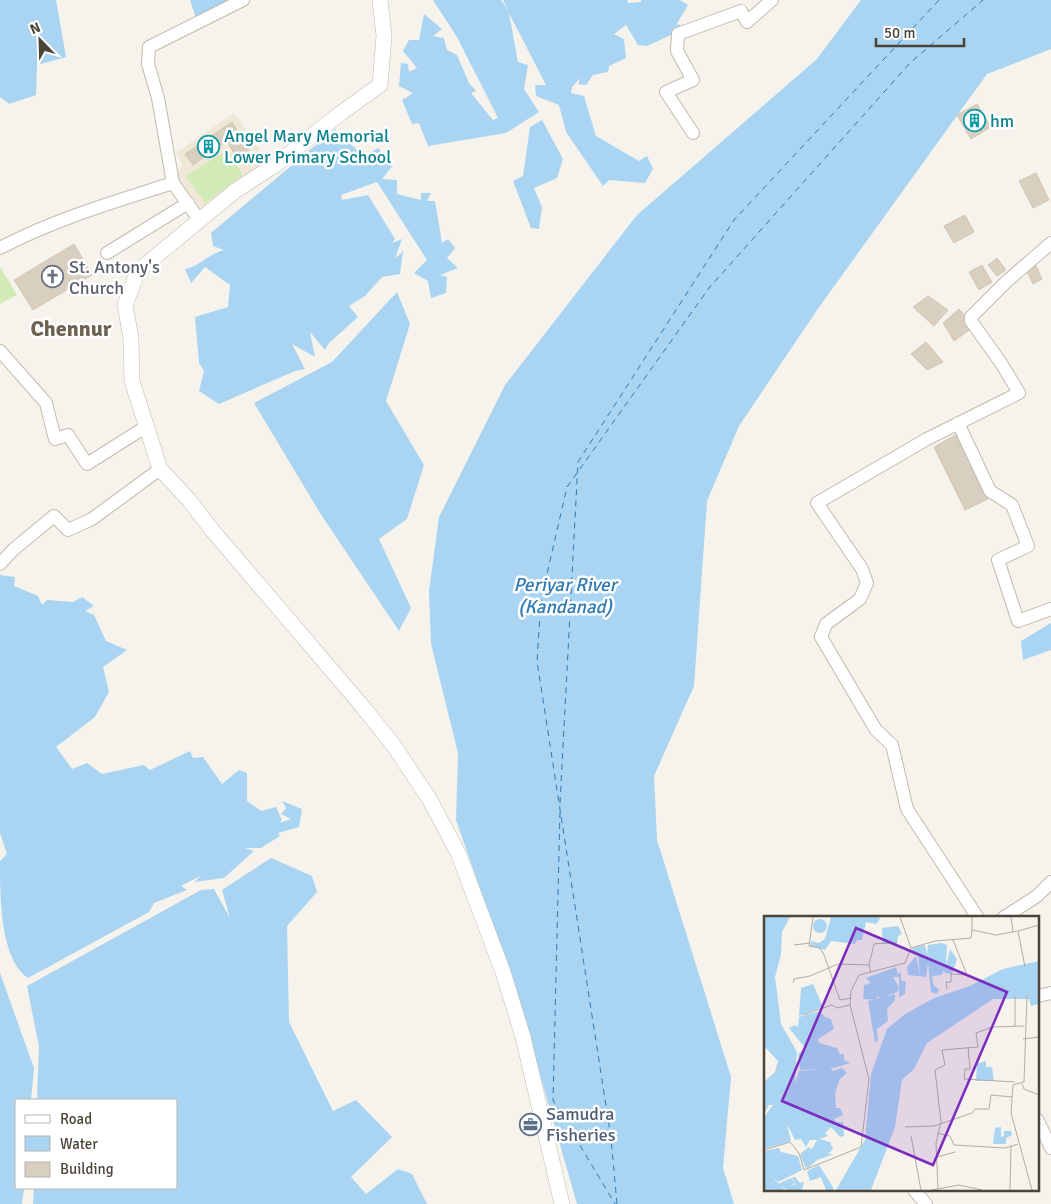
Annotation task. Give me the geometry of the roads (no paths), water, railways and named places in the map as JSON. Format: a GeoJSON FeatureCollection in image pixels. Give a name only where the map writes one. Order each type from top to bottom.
{"type":"FeatureCollection","features":[{"type":"Feature","properties":{"kind":"street"},"geometry":{"type":"LineString","coordinates":[[200,221],[173,183],[158,98],[148,64],[149,47],[243,0]]}},
{"type":"Feature","properties":{"kind":"street"},"geometry":{"type":"LineString","coordinates":[[380,0],[384,36],[380,85],[275,165],[235,191],[138,270],[125,305],[131,338],[132,381],[160,469],[190,500],[212,530],[394,746],[430,800],[459,855],[503,972],[525,1046],[562,1204]]}},
{"type":"Feature","properties":{"kind":"street"},"geometry":{"type":"LineString","coordinates":[[693,133],[666,92],[694,80],[676,51],[678,34],[741,11],[747,22],[772,0]]}},
{"type":"Feature","properties":{"kind":"street"},"geometry":{"type":"LineString","coordinates":[[0,248],[23,236],[72,216],[173,183]]}},
{"type":"Feature","properties":{"kind":"street"},"geometry":{"type":"LineString","coordinates":[[107,253],[188,203]]}},
{"type":"Feature","properties":{"kind":"street"},"geometry":{"type":"LineString","coordinates":[[977,916],[907,809],[892,746],[876,730],[822,637],[826,624],[860,599],[867,583],[862,569],[817,503],[840,488],[1019,393],[1001,362],[971,321],[971,317],[1006,282],[1051,244]]}},
{"type":"Feature","properties":{"kind":"street"},"geometry":{"type":"LineString","coordinates":[[0,351],[46,403],[55,438],[68,435],[87,464],[146,426]]}},
{"type":"Feature","properties":{"kind":"street"},"geometry":{"type":"LineString","coordinates":[[958,424],[990,491],[1012,505],[1028,546],[998,560],[1018,621],[1051,609]]}},
{"type":"Feature","properties":{"kind":"street"},"geometry":{"type":"LineString","coordinates":[[0,564],[14,549],[54,516],[68,530],[92,520],[160,469]]}},
{"type":"Feature","properties":{"kind":"street"},"geometry":{"type":"LineString","coordinates":[[1006,916],[1037,896],[1051,882]]}},
{"type":"Feature","properties":{"kind":"street"},"geometry":{"type":"LineString","coordinates":[[1038,996],[1051,993]]}},
{"type":"Feature","properties":{"kind":"street"},"geometry":{"type":"LineString","coordinates":[[1038,1121],[1051,1146]]}},
{"type":"Feature","properties":{"kind":"street"},"geometry":{"type":"LineString","coordinates":[[916,1192],[926,1204]]}},
{"type":"Feature","properties":{"kind":"water"},"geometry":{"type":"Polygon","coordinates":[[[0,0],[56,0],[66,57],[37,65],[36,95],[9,104],[0,97],[0,0]]]}},
{"type":"Feature","properties":{"kind":"water"},"geometry":{"type":"Polygon","coordinates":[[[190,0],[240,0],[199,28],[190,0]]]}},
{"type":"Feature","properties":{"kind":"water"},"geometry":{"type":"Polygon","coordinates":[[[433,0],[501,0],[509,12],[503,0],[627,0],[628,3],[641,2],[641,0],[680,0],[688,5],[676,25],[680,24],[682,30],[647,46],[638,45],[626,25],[614,34],[624,39],[626,58],[609,66],[608,72],[593,75],[586,85],[578,84],[580,78],[572,87],[571,93],[584,96],[596,136],[639,161],[647,156],[653,169],[645,183],[609,180],[603,186],[566,132],[559,105],[536,96],[535,85],[546,85],[509,13],[518,62],[528,65],[524,89],[539,112],[506,133],[428,146],[419,123],[412,124],[402,100],[413,93],[399,86],[401,63],[408,64],[409,72],[417,68],[403,51],[409,40],[419,40],[424,14],[442,29],[433,36],[444,38],[447,50],[457,55],[469,83],[476,91],[471,93],[493,120],[498,118],[457,37],[433,0]]]}},
{"type":"Feature","properties":{"kind":"water","name":"Periyar River (Kandanad)"},"geometry":{"type":"Polygon","coordinates":[[[861,0],[1051,0],[1051,49],[987,74],[817,310],[739,426],[707,501],[694,686],[654,776],[657,840],[731,1077],[723,1168],[734,1204],[577,1204],[516,991],[456,820],[458,753],[431,644],[429,591],[439,517],[505,385],[637,215],[817,59],[861,0]]]}},
{"type":"Feature","properties":{"kind":"water"},"geometry":{"type":"Polygon","coordinates":[[[542,120],[563,159],[557,178],[534,188],[542,207],[539,229],[531,228],[513,181],[523,176],[530,127],[542,120]]]}},
{"type":"Feature","properties":{"kind":"water"},"geometry":{"type":"Polygon","coordinates":[[[335,129],[357,150],[368,165],[371,152],[378,148],[393,165],[382,179],[397,180],[397,194],[421,200],[421,193],[431,193],[427,201],[435,201],[442,243],[448,239],[455,248],[447,258],[458,268],[440,275],[447,277],[446,293],[431,298],[428,281],[414,273],[427,260],[377,182],[341,195],[342,200],[368,195],[395,239],[392,243],[402,239],[395,259],[403,251],[400,274],[382,277],[365,296],[349,306],[358,317],[329,343],[325,350],[310,332],[315,357],[292,344],[305,369],[295,371],[219,404],[199,391],[204,371],[199,363],[195,317],[228,307],[230,285],[205,267],[191,283],[185,269],[224,250],[213,246],[211,233],[335,129]]]}},
{"type":"Feature","properties":{"kind":"water"},"geometry":{"type":"Polygon","coordinates":[[[397,292],[410,324],[386,401],[424,465],[407,519],[379,539],[411,608],[399,631],[320,513],[254,403],[332,362],[397,292]]]}},
{"type":"Feature","properties":{"kind":"water"},"geometry":{"type":"Polygon","coordinates":[[[0,575],[15,577],[14,586],[38,596],[42,605],[47,600],[73,602],[82,597],[94,606],[85,611],[94,615],[106,641],[127,650],[103,667],[109,692],[95,717],[56,747],[72,769],[87,763],[102,774],[144,765],[150,770],[190,751],[193,758],[203,757],[222,784],[239,770],[247,773],[247,801],[261,811],[276,807],[282,820],[279,823],[291,819],[281,814],[286,808],[282,801],[302,809],[299,827],[278,833],[280,836],[261,848],[245,848],[254,851],[224,878],[194,882],[202,875],[181,886],[187,890],[154,903],[149,912],[28,978],[19,969],[12,957],[7,942],[1,908],[0,861],[7,854],[0,833],[0,575]]]}},
{"type":"Feature","properties":{"kind":"water"},"geometry":{"type":"Polygon","coordinates":[[[1051,623],[1051,650],[1023,660],[1021,641],[1051,623]]]}},
{"type":"Feature","properties":{"kind":"water"},"geometry":{"type":"Polygon","coordinates":[[[271,858],[312,876],[317,892],[287,926],[289,1022],[333,1111],[356,1100],[392,1137],[351,1177],[366,1194],[398,1169],[412,1174],[427,1204],[33,1204],[34,1189],[178,1189],[178,1099],[37,1099],[39,1047],[27,986],[201,890],[214,889],[230,918],[222,890],[271,858]]]}},
{"type":"Feature","properties":{"kind":"water"},"geometry":{"type":"Polygon","coordinates":[[[0,973],[34,1068],[31,1099],[15,1099],[15,1189],[24,1189],[22,1204],[0,1204],[0,973]]]}},
{"type":"Feature","properties":{"kind":"place","name":"hm"},"geometry":{"type":"Point","coordinates":[974,121]}},
{"type":"Feature","properties":{"kind":"place","name":"Angel Mary Memorial Lower Primary School"},"geometry":{"type":"Point","coordinates":[208,146]}},
{"type":"Feature","properties":{"kind":"place","name":"St. Antony's Church"},"geometry":{"type":"Point","coordinates":[53,277]}},
{"type":"Feature","properties":{"kind":"place","name":"Samudra Fisheries"},"geometry":{"type":"Point","coordinates":[530,1124]}},
{"type":"Feature","properties":{"kind":"district","name":"Chennur"},"geometry":{"type":"Point","coordinates":[71,328]}}]}
